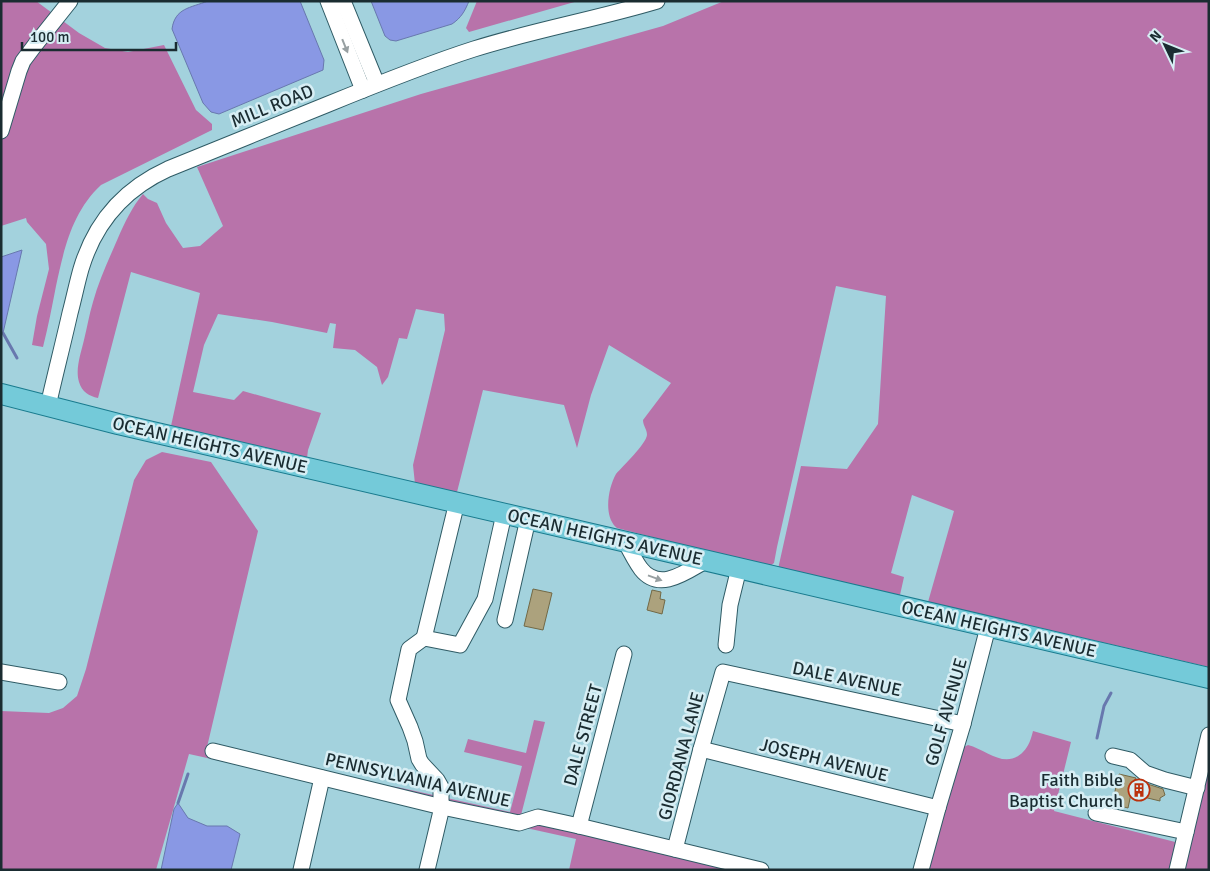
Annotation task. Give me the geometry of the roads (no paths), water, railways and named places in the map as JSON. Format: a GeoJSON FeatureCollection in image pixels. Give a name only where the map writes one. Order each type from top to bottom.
{"type":"FeatureCollection","features":[{"type":"Feature","properties":{"kind":"main road","name":"OCEAN HEIGHTS AVENUE"},"geometry":{"type":"LineString","coordinates":[[1,394],[127,426],[1209,678]]}},
{"type":"Feature","properties":{"kind":"street"},"geometry":{"type":"LineString","coordinates":[[1,131],[23,61],[70,1]]}},
{"type":"Feature","properties":{"kind":"street"},"geometry":{"type":"LineString","coordinates":[[328,1],[363,90]]}},
{"type":"Feature","properties":{"kind":"street"},"geometry":{"type":"LineString","coordinates":[[343,1],[377,84]]}},
{"type":"Feature","properties":{"kind":"street","name":"MILL ROAD"},"geometry":{"type":"LineString","coordinates":[[48,406],[81,269],[90,244],[100,226],[113,209],[137,187],[168,169],[446,58],[496,42],[657,1]]}},
{"type":"Feature","properties":{"kind":"street"},"geometry":{"type":"LineString","coordinates":[[427,870],[442,807],[440,788],[437,780],[419,759],[413,734],[398,700],[409,649],[424,638],[457,502]]}},
{"type":"Feature","properties":{"kind":"street"},"geometry":{"type":"LineString","coordinates":[[424,638],[460,644],[485,598],[504,514]]}},
{"type":"Feature","properties":{"kind":"street"},"geometry":{"type":"LineString","coordinates":[[505,620],[528,519]]}},
{"type":"Feature","properties":{"kind":"street"},"geometry":{"type":"LineString","coordinates":[[626,542],[641,568],[650,577],[662,581],[670,579],[707,560]]}},
{"type":"Feature","properties":{"kind":"street"},"geometry":{"type":"LineString","coordinates":[[726,645],[730,605],[739,568]]}},
{"type":"Feature","properties":{"kind":"street","name":"GOLF AVENUE"},"geometry":{"type":"LineString","coordinates":[[938,808],[963,724],[988,627]]}},
{"type":"Feature","properties":{"kind":"street","name":"DALE STREET"},"geometry":{"type":"LineString","coordinates":[[579,826],[624,654]]}},
{"type":"Feature","properties":{"kind":"street"},"geometry":{"type":"LineString","coordinates":[[1,672],[59,682]]}},
{"type":"Feature","properties":{"kind":"street","name":"DALE AVENUE"},"geometry":{"type":"LineString","coordinates":[[723,672],[963,724]]}},
{"type":"Feature","properties":{"kind":"street","name":"GIORDANA LANE"},"geometry":{"type":"LineString","coordinates":[[675,849],[723,672]]}},
{"type":"Feature","properties":{"kind":"street"},"geometry":{"type":"LineString","coordinates":[[1177,870],[1209,735]]}},
{"type":"Feature","properties":{"kind":"street","name":"JOSEPH AVENUE"},"geometry":{"type":"LineString","coordinates":[[701,749],[938,808]]}},
{"type":"Feature","properties":{"kind":"street","name":"PENNSYLVANIA AVENUE"},"geometry":{"type":"LineString","coordinates":[[213,751],[442,807],[519,822],[538,818],[579,826],[761,870]]}},
{"type":"Feature","properties":{"kind":"street"},"geometry":{"type":"LineString","coordinates":[[1113,756],[1130,760],[1145,773],[1196,788]]}},
{"type":"Feature","properties":{"kind":"street"},"geometry":{"type":"LineString","coordinates":[[301,870],[322,778]]}},
{"type":"Feature","properties":{"kind":"street"},"geometry":{"type":"LineString","coordinates":[[921,870],[938,808]]}},
{"type":"Feature","properties":{"kind":"street"},"geometry":{"type":"LineString","coordinates":[[1096,813],[1186,832]]}},
{"type":"Feature","properties":{"kind":"water"},"geometry":{"type":"Polygon","coordinates":[[[208,1],[300,1],[324,60],[323,70],[219,114],[211,112],[203,103],[172,29],[176,17],[180,13],[189,7],[208,1]]]}},
{"type":"Feature","properties":{"kind":"water"},"geometry":{"type":"Polygon","coordinates":[[[371,1],[469,1],[462,14],[452,24],[396,41],[390,40],[385,36],[371,1]]]}},
{"type":"Feature","properties":{"kind":"water"},"geometry":{"type":"Polygon","coordinates":[[[22,250],[3,333],[1,332],[1,257],[22,250]]]}},
{"type":"Feature","properties":{"kind":"water"},"geometry":{"type":"Polygon","coordinates":[[[178,803],[188,818],[207,826],[227,826],[240,834],[231,870],[161,870],[174,809],[178,803]]]}},
{"type":"Feature","properties":{"kind":"waterway"},"geometry":{"type":"LineString","coordinates":[[3,333],[17,358]]}},
{"type":"Feature","properties":{"kind":"waterway"},"geometry":{"type":"LineString","coordinates":[[1097,738],[1104,706],[1111,693]]}},
{"type":"Feature","properties":{"kind":"waterway"},"geometry":{"type":"LineString","coordinates":[[178,803],[188,774]]}},
{"type":"Feature","properties":{"kind":"place","name":"Faith Bible Baptist Church"},"geometry":{"type":"Point","coordinates":[1139,790]}}]}
